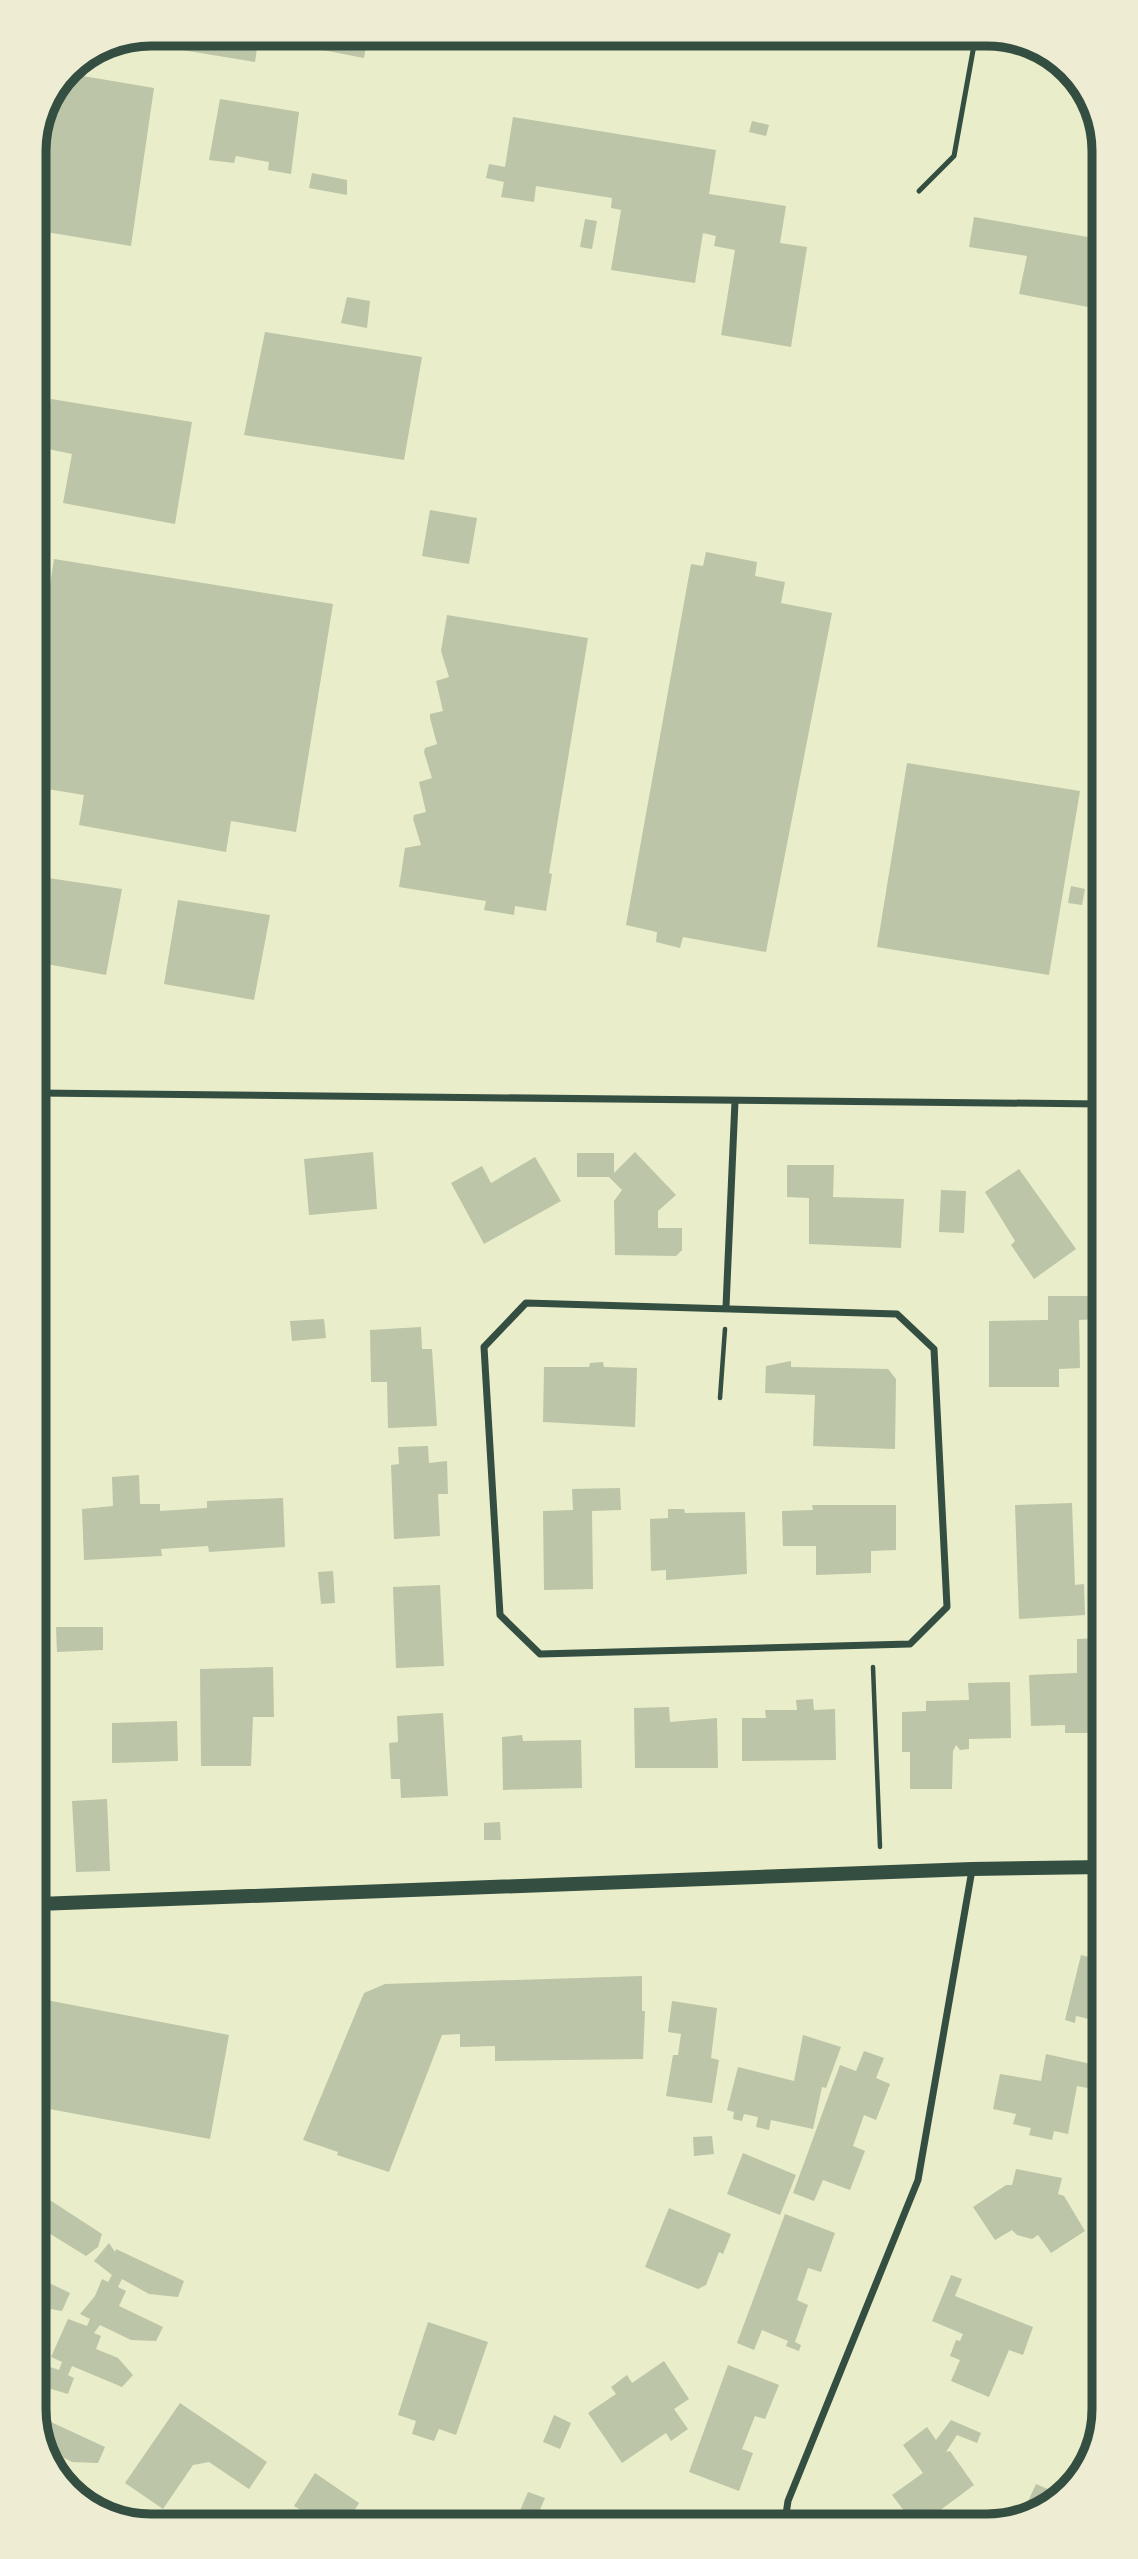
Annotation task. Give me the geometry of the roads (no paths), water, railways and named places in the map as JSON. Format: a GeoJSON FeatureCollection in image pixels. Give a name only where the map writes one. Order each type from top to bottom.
{"type":"FeatureCollection","features":[{"type":"Feature","properties":{"kind":"main road"},"geometry":{"type":"LineString","coordinates":[[46,1904],[882,1872],[1092,1867]]}},
{"type":"Feature","properties":{"kind":"street"},"geometry":{"type":"LineString","coordinates":[[46,1093],[1092,1104]]}},
{"type":"Feature","properties":{"kind":"street"},"geometry":{"type":"LineString","coordinates":[[726,1307],[735,1101]]}},
{"type":"Feature","properties":{"kind":"street"},"geometry":{"type":"LineString","coordinates":[[526,1303],[726,1307],[897,1314],[934,1349],[947,1607],[910,1644],[540,1654],[500,1615],[484,1347],[526,1303]]}},
{"type":"Feature","properties":{"kind":"street"},"geometry":{"type":"LineString","coordinates":[[786,2514],[788,2501],[918,2180],[972,1869]]}},
{"type":"Feature","properties":{"kind":"lane"},"geometry":{"type":"LineString","coordinates":[[919,191],[954,156],[974,46]]}}]}
